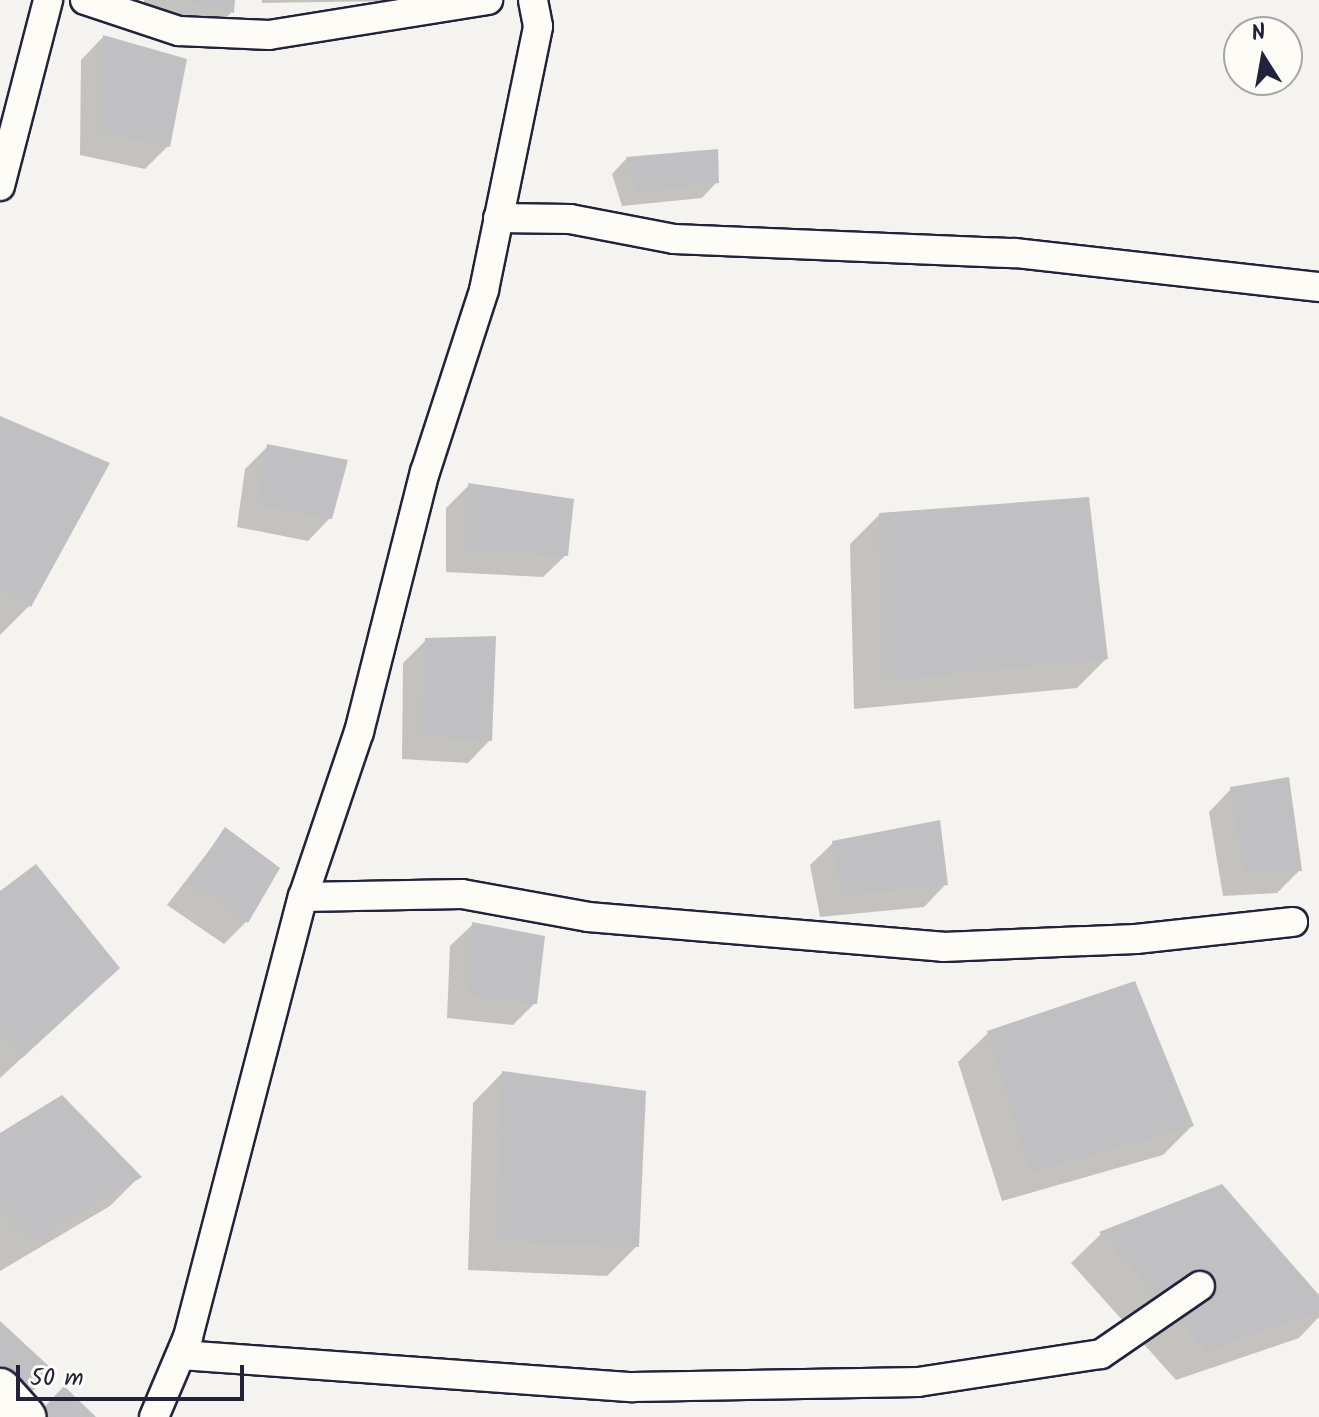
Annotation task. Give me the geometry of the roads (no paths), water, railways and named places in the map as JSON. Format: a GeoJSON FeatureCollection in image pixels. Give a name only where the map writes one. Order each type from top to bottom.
{"type":"FeatureCollection","features":[{"type":"Feature","properties":{"kind":"street"},"geometry":{"type":"LineString","coordinates":[[0,186],[48,0]]}},
{"type":"Feature","properties":{"kind":"street"},"geometry":{"type":"LineString","coordinates":[[85,0],[179,31],[269,35],[488,0]]}},
{"type":"Feature","properties":{"kind":"street"},"geometry":{"type":"LineString","coordinates":[[154,1417],[181,1355],[303,897],[359,732],[498,218],[538,26],[533,0]]}},
{"type":"Feature","properties":{"kind":"street"},"geometry":{"type":"LineString","coordinates":[[498,218],[570,219],[674,239],[1046,255],[1319,287]]}},
{"type":"Feature","properties":{"kind":"street"},"geometry":{"type":"LineString","coordinates":[[303,897],[462,894],[588,917],[943,947],[1121,941],[1293,922]]}},
{"type":"Feature","properties":{"kind":"street"},"geometry":{"type":"LineString","coordinates":[[181,1355],[632,1387],[918,1382],[1101,1354],[1200,1286]]}},
{"type":"Feature","properties":{"kind":"street"},"geometry":{"type":"LineString","coordinates":[[0,1389],[25,1417]]}}]}
